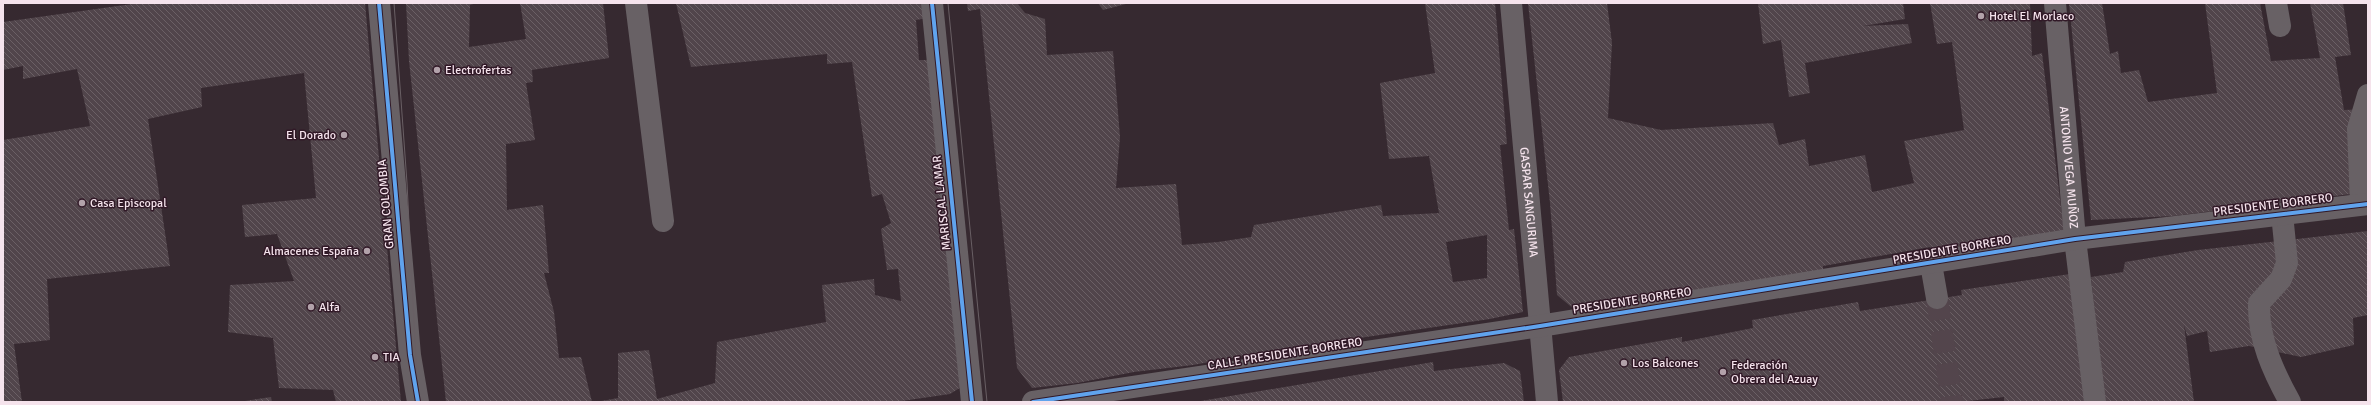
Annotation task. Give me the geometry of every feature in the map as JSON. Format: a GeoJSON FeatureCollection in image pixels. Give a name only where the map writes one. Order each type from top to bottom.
{"type":"FeatureCollection","features":[{"type":"Feature","properties":{"kind":"street","name":"GRAN COLOMBIA"},"geometry":{"type":"LineString","coordinates":[[379,3],[410,355],[418,402]]}},
{"type":"Feature","properties":{"kind":"street"},"geometry":{"type":"LineString","coordinates":[[636,3],[662,221]]}},
{"type":"Feature","properties":{"kind":"street","name":"MARISCAL LAMAR"},"geometry":{"type":"LineString","coordinates":[[932,3],[972,402]]}},
{"type":"Feature","properties":{"kind":"street","name":"GASPAR SANGURIMA"},"geometry":{"type":"LineString","coordinates":[[1512,3],[1547,402]]}},
{"type":"Feature","properties":{"kind":"street","name":"ANTONIO VEGA MUÑOZ"},"geometry":{"type":"LineString","coordinates":[[2055,3],[2075,239],[2095,402]]}},
{"type":"Feature","properties":{"kind":"street"},"geometry":{"type":"LineString","coordinates":[[2276,3],[2280,26]]}},
{"type":"Feature","properties":{"kind":"street"},"geometry":{"type":"LineString","coordinates":[[2364,204],[2358,129],[2368,95]]}},
{"type":"Feature","properties":{"kind":"street","name":"PRESIDENTE BORRERO"},"geometry":{"type":"LineString","coordinates":[[1540,326],[1931,264],[2075,239],[2364,204]]}},
{"type":"Feature","properties":{"kind":"street"},"geometry":{"type":"LineString","coordinates":[[2282,214],[2287,263],[2281,279],[2258,303],[2258,319],[2268,360],[2290,402]]}},
{"type":"Feature","properties":{"kind":"street"},"geometry":{"type":"LineString","coordinates":[[1931,264],[1937,298]]}},
{"type":"Feature","properties":{"kind":"street","name":"CALLE PRESIDENTE BORRERO"},"geometry":{"type":"LineString","coordinates":[[1033,402],[1540,326]]}},
{"type":"Feature","properties":{"kind":"building"},"geometry":{"type":"Polygon","coordinates":[[[139,3],[365,3],[401,402],[336,402],[333,390],[279,388],[273,338],[228,332],[230,285],[294,281],[277,234],[245,237],[242,205],[316,198],[304,73],[201,88],[202,107],[148,119],[170,266],[47,279],[50,340],[14,344],[22,402],[3,402],[3,140],[90,126],[77,69],[23,79],[23,66],[3,70],[3,22],[139,3]]]}},
{"type":"Feature","properties":{"kind":"building"},"geometry":{"type":"Polygon","coordinates":[[[406,3],[476,3],[470,5],[469,47],[526,39],[520,3],[603,3],[609,58],[532,70],[533,82],[526,83],[535,140],[506,144],[507,210],[543,205],[549,273],[544,273],[554,312],[559,358],[581,357],[592,402],[446,402],[409,61],[406,3]]]}},
{"type":"Feature","properties":{"kind":"building"},"geometry":{"type":"Polygon","coordinates":[[[676,3],[926,3],[928,18],[916,20],[919,60],[931,60],[963,386],[950,394],[895,402],[596,402],[618,398],[618,353],[649,350],[657,399],[715,383],[717,342],[826,322],[822,285],[874,279],[875,295],[901,301],[898,269],[887,270],[881,229],[891,223],[882,194],[872,197],[852,62],[827,64],[827,54],[691,67],[676,3]]]}},
{"type":"Feature","properties":{"kind":"building"},"geometry":{"type":"Polygon","coordinates":[[[967,3],[1017,3],[1025,13],[1045,19],[1047,55],[1113,51],[1120,137],[1116,188],[1176,184],[1182,245],[1251,237],[1254,225],[1381,205],[1383,216],[1439,213],[1429,156],[1389,159],[1380,83],[1435,73],[1425,3],[1495,3],[1507,144],[1500,145],[1509,230],[1514,229],[1523,312],[1490,319],[1270,351],[1193,365],[1134,372],[1077,383],[1032,388],[1017,368],[980,9],[968,11],[967,3]],[[1487,235],[1446,242],[1453,282],[1487,278],[1487,235]]]}},
{"type":"Feature","properties":{"kind":"building"},"geometry":{"type":"Polygon","coordinates":[[[1098,3],[1126,3],[1126,4],[1103,10],[1098,3]]]}},
{"type":"Feature","properties":{"kind":"building"},"geometry":{"type":"Polygon","coordinates":[[[1528,3],[1607,3],[1612,43],[1608,118],[1661,130],[1773,123],[1779,145],[1805,139],[1809,166],[1865,155],[1872,192],[1914,183],[1904,141],[1964,130],[1952,42],[1937,44],[1930,3],[2030,3],[2032,56],[2042,53],[2064,231],[1932,254],[1930,247],[1823,266],[1823,271],[1575,310],[1557,295],[1550,203],[1528,3]]]}},
{"type":"Feature","properties":{"kind":"building"},"geometry":{"type":"Polygon","coordinates":[[[1758,3],[1903,3],[1905,19],[1863,26],[1908,24],[1912,43],[1805,63],[1810,93],[1789,97],[1781,40],[1763,44],[1758,3]]]}},
{"type":"Feature","properties":{"kind":"building"},"geometry":{"type":"Polygon","coordinates":[[[2069,3],[2102,3],[2110,54],[2118,51],[2121,73],[2139,70],[2148,102],[2217,93],[2205,3],[2260,3],[2271,61],[2320,58],[2310,3],[2343,3],[2351,55],[2335,57],[2344,110],[2368,109],[2351,194],[2173,216],[2091,220],[2069,3]]]}},
{"type":"Feature","properties":{"kind":"building"},"geometry":{"type":"Polygon","coordinates":[[[2368,231],[2368,315],[2353,318],[2354,345],[2301,357],[2249,346],[2210,352],[2207,331],[2187,336],[2184,325],[2194,402],[2104,402],[2091,277],[2123,272],[2125,262],[2198,250],[2368,231]]]}},
{"type":"Feature","properties":{"kind":"building"},"geometry":{"type":"Polygon","coordinates":[[[2070,274],[2086,402],[2004,402],[2004,397],[1959,402],[1563,402],[1559,370],[1569,357],[1682,337],[1682,342],[1753,328],[1752,320],[1858,302],[1860,311],[1962,295],[1961,290],[2070,274]]]}},
{"type":"Feature","properties":{"kind":"building"},"geometry":{"type":"Polygon","coordinates":[[[1433,362],[1434,371],[1504,363],[1520,371],[1524,402],[1195,402],[1433,362]]]}},
{"type":"Feature","properties":{"kind":"building"},"geometry":{"type":"Polygon","coordinates":[[[271,397],[272,402],[245,402],[245,401],[271,397]]]}},
{"type":"Feature","properties":{"kind":"tunnel"},"geometry":{"type":"LineString","coordinates":[[1937,298],[1952,402]]}},
{"type":"Feature","properties":{"kind":"tram line"},"geometry":{"type":"LineString","coordinates":[[394,3],[407,183],[418,402]]}},
{"type":"Feature","properties":{"kind":"tram line"},"geometry":{"type":"LineString","coordinates":[[948,3],[987,402]]}},
{"type":"Feature","properties":{"kind":"cycle path"},"geometry":{"type":"LineString","coordinates":[[379,3],[410,355],[418,402]]}},
{"type":"Feature","properties":{"kind":"cycle path"},"geometry":{"type":"LineString","coordinates":[[932,3],[972,402]]}},
{"type":"Feature","properties":{"kind":"cycle path"},"geometry":{"type":"LineString","coordinates":[[1033,402],[1540,326],[2075,239],[2368,204]]}},
{"type":"Feature","properties":{"kind":"place","name":"Hotel El Morlaco"},"geometry":{"type":"Point","coordinates":[1981,16]}},
{"type":"Feature","properties":{"kind":"place","name":"Electrofertas"},"geometry":{"type":"Point","coordinates":[437,70]}},
{"type":"Feature","properties":{"kind":"place","name":"El Dorado"},"geometry":{"type":"Point","coordinates":[344,135]}},
{"type":"Feature","properties":{"kind":"place","name":"Casa Episcopal"},"geometry":{"type":"Point","coordinates":[82,203]}},
{"type":"Feature","properties":{"kind":"place","name":"Almacenes España"},"geometry":{"type":"Point","coordinates":[367,251]}},
{"type":"Feature","properties":{"kind":"place","name":"Alfa"},"geometry":{"type":"Point","coordinates":[311,307]}},
{"type":"Feature","properties":{"kind":"place","name":"TIA"},"geometry":{"type":"Point","coordinates":[375,357]}},
{"type":"Feature","properties":{"kind":"place","name":"Los Balcones"},"geometry":{"type":"Point","coordinates":[1624,363]}},
{"type":"Feature","properties":{"kind":"place","name":"Federación Obrera del Azuay"},"geometry":{"type":"Point","coordinates":[1723,372]}}]}
